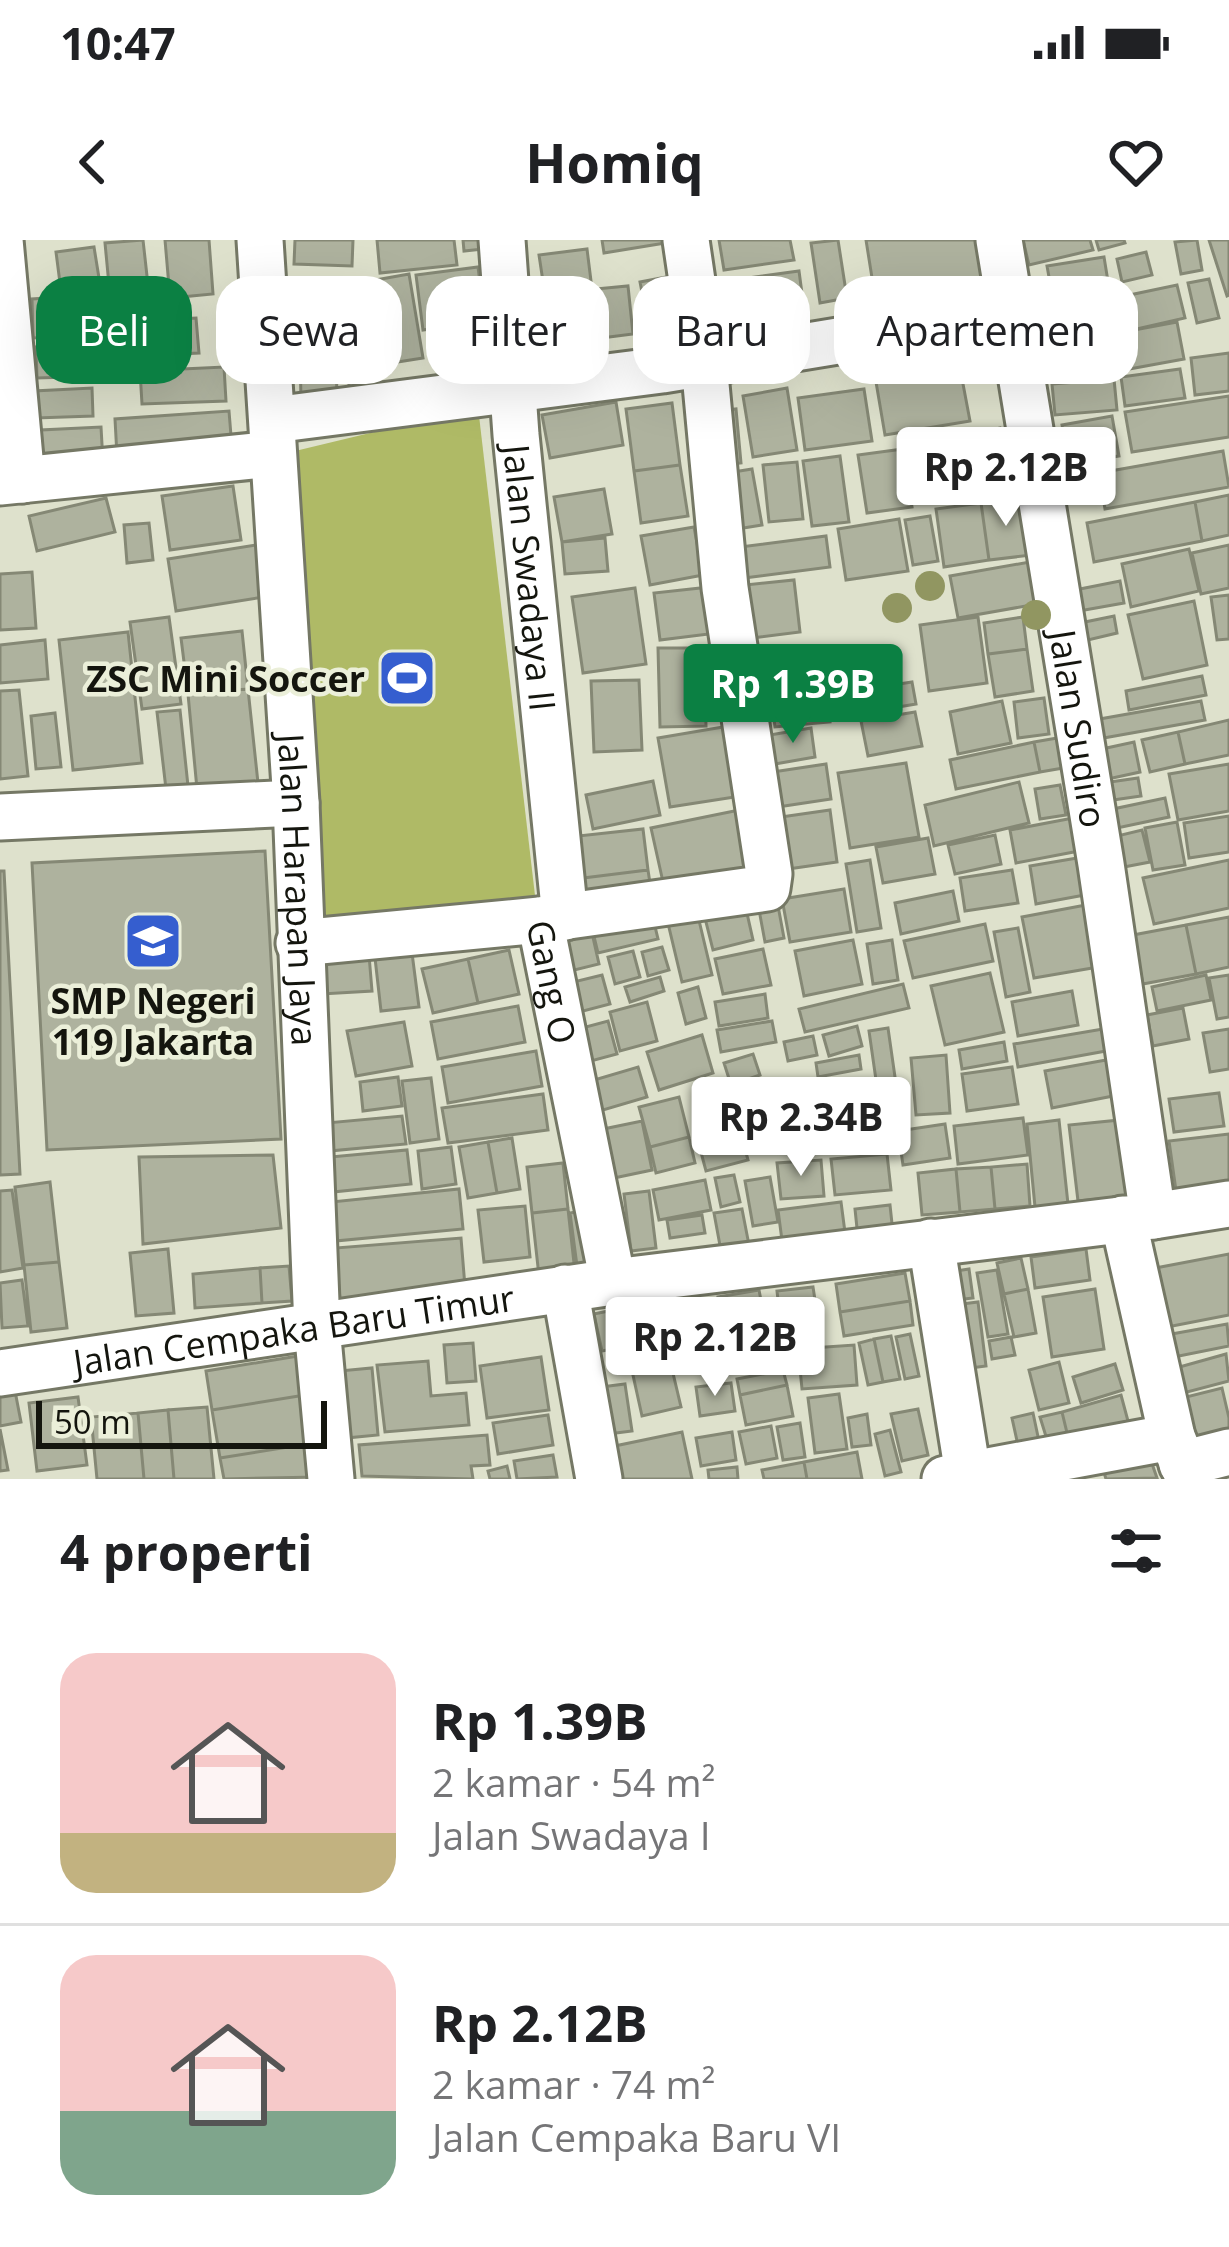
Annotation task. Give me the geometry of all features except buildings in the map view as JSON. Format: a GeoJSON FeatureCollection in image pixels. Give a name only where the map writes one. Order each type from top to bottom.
{"type":"FeatureCollection","features":[{"type":"Feature","properties":{"kind":"street"},"geometry":{"type":"LineString","coordinates":[[0,240],[11,481],[273,437],[512,389],[633,373]]}},
{"type":"Feature","properties":{"kind":"street","name":"Jalan Harapan Jaya"},"geometry":{"type":"LineString","coordinates":[[260,240],[296,803],[317,1328],[331,1479]]}},
{"type":"Feature","properties":{"kind":"street","name":"Jalan Swadaya II"},"geometry":{"type":"LineString","coordinates":[[502,240],[553,918]]}},
{"type":"Feature","properties":{"kind":"street"},"geometry":{"type":"LineString","coordinates":[[686,240],[691,276]]}},
{"type":"Feature","properties":{"kind":"street","name":"Jalan Sudiro"},"geometry":{"type":"LineString","coordinates":[[999,240],[1003,276]]}},
{"type":"Feature","properties":{"kind":"street"},"geometry":{"type":"LineString","coordinates":[[553,918],[767,888],[770,874],[725,588],[706,384]]}},
{"type":"Feature","properties":{"kind":"street","name":"Jalan Sudiro"},"geometry":{"type":"LineString","coordinates":[[1020,384],[1069,664],[1138,1218],[1181,1460]]}},
{"type":"Feature","properties":{"kind":"street"},"geometry":{"type":"LineString","coordinates":[[0,818],[296,803]]}},
{"type":"Feature","properties":{"kind":"street","name":"Gang O"},"geometry":{"type":"LineString","coordinates":[[299,943],[553,918],[613,1282]]}},
{"type":"Feature","properties":{"kind":"street","name":"Jalan Cempaka Baru Timur"},"geometry":{"type":"LineString","coordinates":[[0,1373],[565,1288],[1229,1204]]}},
{"type":"Feature","properties":{"kind":"street"},"geometry":{"type":"LineString","coordinates":[[931,1243],[957,1477],[1229,1452]]}},
{"type":"Feature","properties":{"kind":"street"},"geometry":{"type":"LineString","coordinates":[[565,1288],[599,1479]]}},
{"type":"Feature","properties":{"kind":"green space","name":"ZSC Mini Soccer"},"geometry":{"type":"Polygon","coordinates":[[[478,407],[536,904],[318,930],[291,452],[478,407]]]}},
{"type":"Feature","properties":{"kind":"place","name":"ZSC Mini Soccer"},"geometry":{"type":"Point","coordinates":[407,678]}},
{"type":"Feature","properties":{"kind":"place","name":"SMP Negeri 119 Jakarta"},"geometry":{"type":"Point","coordinates":[153,941]}}]}
